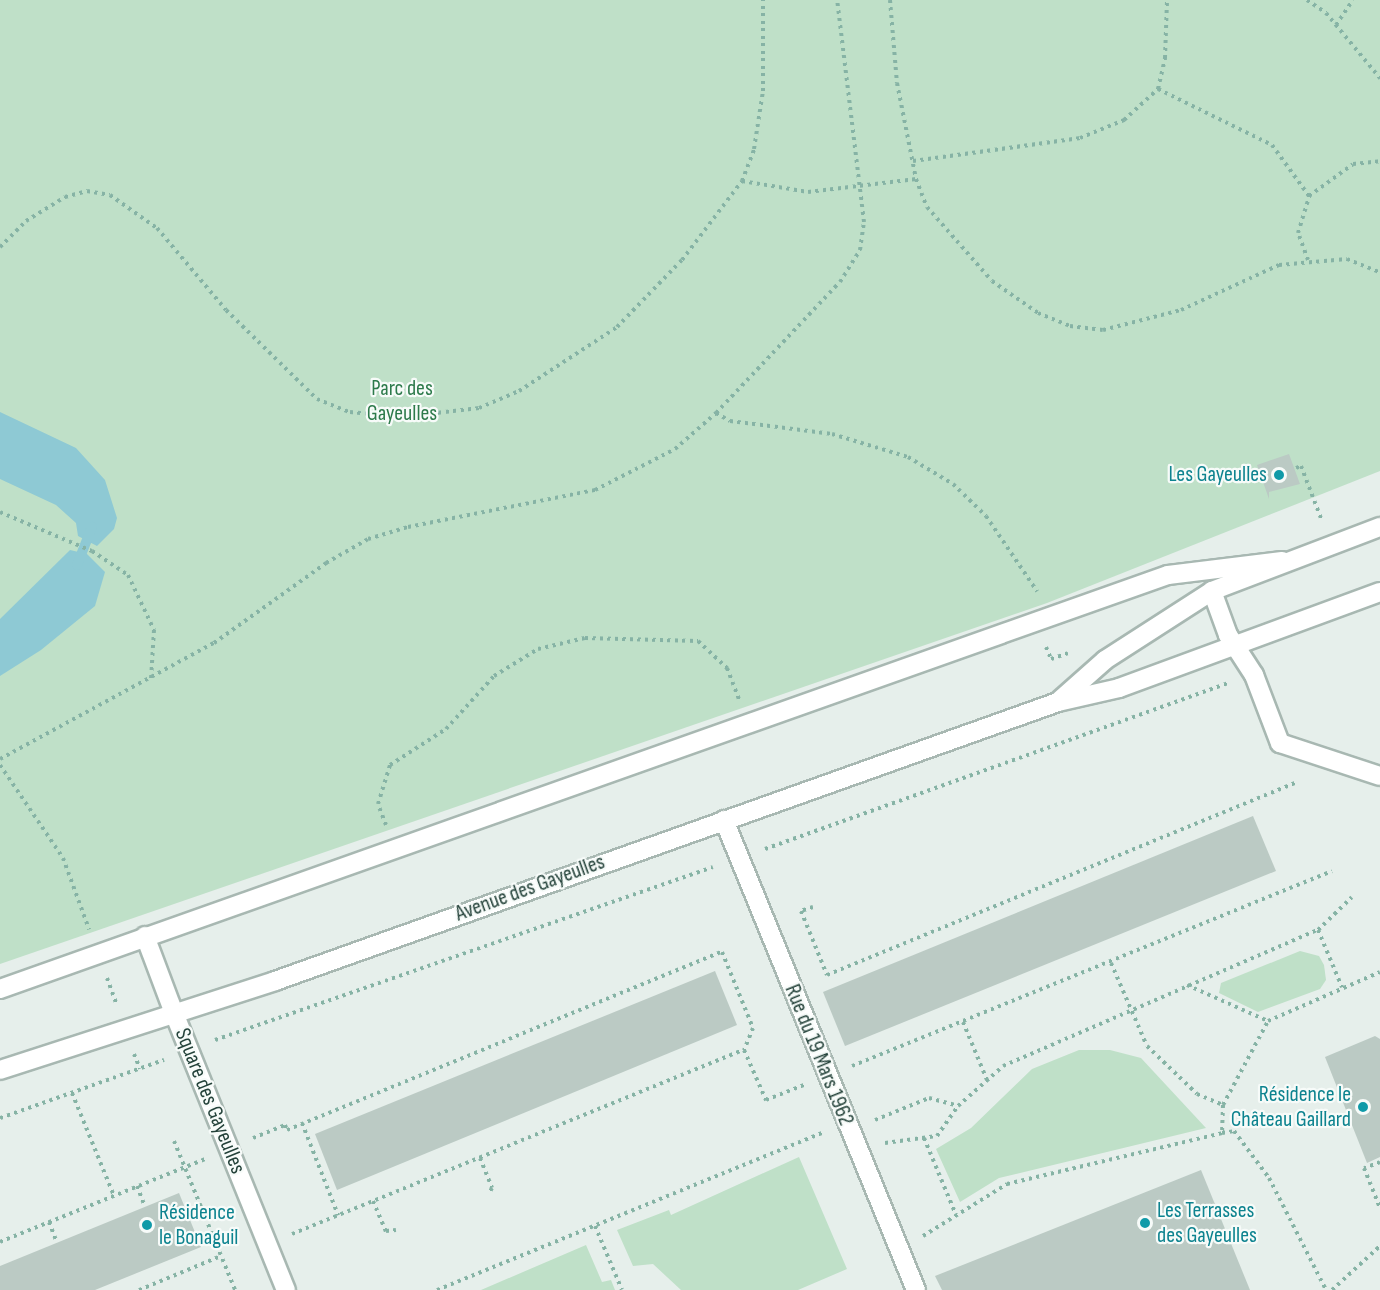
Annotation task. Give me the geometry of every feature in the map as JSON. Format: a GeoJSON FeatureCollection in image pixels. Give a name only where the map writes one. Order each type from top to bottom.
{"type":"FeatureCollection","features":[{"type":"Feature","properties":{"kind":"street","name":"Avenue des Gayeulles"},"geometry":{"type":"LineString","coordinates":[[1058,702],[1105,660],[1212,591],[1287,560],[1380,527]]}},
{"type":"Feature","properties":{"kind":"street"},"geometry":{"type":"LineString","coordinates":[[0,989],[1168,575],[1287,560]]}},
{"type":"Feature","properties":{"kind":"street"},"geometry":{"type":"LineString","coordinates":[[1212,591],[1234,645],[1254,675],[1280,743],[1380,776]]}},
{"type":"Feature","properties":{"kind":"street","name":"Avenue des Gayeulles"},"geometry":{"type":"LineString","coordinates":[[0,1070],[126,1031],[1058,702],[1119,688],[1380,592]]}},
{"type":"Feature","properties":{"kind":"street","name":"Rue du 19 Mars 1962"},"geometry":{"type":"LineString","coordinates":[[724,820],[916,1290]]}},
{"type":"Feature","properties":{"kind":"street","name":"Square des Gayeulles"},"geometry":{"type":"LineString","coordinates":[[145,936],[286,1290]]}},
{"type":"Feature","properties":{"kind":"path"},"geometry":{"type":"LineString","coordinates":[[0,247],[26,221],[65,197],[87,191],[111,195],[157,228],[226,310],[317,399],[350,412],[447,415],[479,408],[519,391],[616,327],[682,260],[742,181],[754,149],[763,91],[763,0]]}},
{"type":"Feature","properties":{"kind":"path"},"geometry":{"type":"LineString","coordinates":[[0,759],[151,680],[214,644],[326,563],[368,539],[408,527],[595,490],[675,449],[716,414],[840,282],[860,250],[864,222],[837,0]]}},
{"type":"Feature","properties":{"kind":"path"},"geometry":{"type":"LineString","coordinates":[[891,0],[890,39],[916,179],[927,207],[992,281],[1038,313],[1070,326],[1103,330],[1131,326],[1181,310],[1279,265],[1308,260],[1347,259],[1380,272]]}},
{"type":"Feature","properties":{"kind":"path"},"geometry":{"type":"LineString","coordinates":[[913,161],[1080,138],[1124,120],[1158,89],[1165,58],[1167,0]]}},
{"type":"Feature","properties":{"kind":"path"},"geometry":{"type":"LineString","coordinates":[[1307,0],[1336,25],[1380,78]]}},
{"type":"Feature","properties":{"kind":"path"},"geometry":{"type":"LineString","coordinates":[[1336,25],[1353,0]]}},
{"type":"Feature","properties":{"kind":"path"},"geometry":{"type":"LineString","coordinates":[[1158,89],[1272,145],[1309,196]]}},
{"type":"Feature","properties":{"kind":"path"},"geometry":{"type":"LineString","coordinates":[[1308,260],[1298,233],[1309,196],[1353,164],[1380,160]]}},
{"type":"Feature","properties":{"kind":"path"},"geometry":{"type":"LineString","coordinates":[[742,181],[808,192],[916,179]]}},
{"type":"Feature","properties":{"kind":"path"},"geometry":{"type":"LineString","coordinates":[[716,414],[730,421],[854,441],[908,457],[953,484],[1013,550],[1048,616]]}},
{"type":"Feature","properties":{"kind":"path"},"geometry":{"type":"LineString","coordinates":[[1296,468],[1301,466],[1331,544]]}},
{"type":"Feature","properties":{"kind":"path"},"geometry":{"type":"LineString","coordinates":[[0,512],[92,551],[128,575],[142,597],[154,630],[151,680]]}},
{"type":"Feature","properties":{"kind":"path"},"geometry":{"type":"LineString","coordinates":[[395,848],[378,804],[390,765],[446,729],[494,676],[538,649],[585,638],[698,641],[728,668],[747,723]]}},
{"type":"Feature","properties":{"kind":"path"},"geometry":{"type":"LineString","coordinates":[[0,1118],[140,1069],[189,1049],[739,858],[1254,675]]}},
{"type":"Feature","properties":{"kind":"path"},"geometry":{"type":"LineString","coordinates":[[0,765],[63,858],[140,1069]]}},
{"type":"Feature","properties":{"kind":"path"},"geometry":{"type":"LineString","coordinates":[[813,907],[801,911],[827,975],[1295,783]]}},
{"type":"Feature","properties":{"kind":"path"},"geometry":{"type":"LineString","coordinates":[[744,1050],[766,1100],[1111,963],[1332,871]]}},
{"type":"Feature","properties":{"kind":"path"},"geometry":{"type":"LineString","coordinates":[[851,1133],[938,1136],[958,1106],[1002,1066],[1318,930],[1352,897]]}},
{"type":"Feature","properties":{"kind":"path"},"geometry":{"type":"LineString","coordinates":[[1318,930],[1342,987]]}},
{"type":"Feature","properties":{"kind":"path"},"geometry":{"type":"LineString","coordinates":[[228,1149],[302,1123],[722,952],[753,1028],[744,1050],[266,1244]]}},
{"type":"Feature","properties":{"kind":"path"},"geometry":{"type":"LineString","coordinates":[[1111,963],[1147,1046],[1197,1094],[1223,1105]]}},
{"type":"Feature","properties":{"kind":"path"},"geometry":{"type":"LineString","coordinates":[[1222,1133],[1223,1105],[1268,1021],[1380,972]]}},
{"type":"Feature","properties":{"kind":"path"},"geometry":{"type":"LineString","coordinates":[[1187,985],[1268,1021]]}},
{"type":"Feature","properties":{"kind":"path"},"geometry":{"type":"LineString","coordinates":[[963,1022],[987,1080]]}},
{"type":"Feature","properties":{"kind":"path"},"geometry":{"type":"LineString","coordinates":[[72,1093],[114,1196]]}},
{"type":"Feature","properties":{"kind":"path"},"geometry":{"type":"LineString","coordinates":[[437,1290],[596,1226],[851,1133],[929,1098],[958,1106]]}},
{"type":"Feature","properties":{"kind":"path"},"geometry":{"type":"LineString","coordinates":[[302,1123],[338,1215]]}},
{"type":"Feature","properties":{"kind":"path"},"geometry":{"type":"LineString","coordinates":[[900,1250],[1007,1184],[1234,1131],[1269,1178],[1326,1290]]}},
{"type":"Feature","properties":{"kind":"path"},"geometry":{"type":"LineString","coordinates":[[924,1137],[956,1215]]}},
{"type":"Feature","properties":{"kind":"path"},"geometry":{"type":"LineString","coordinates":[[174,1141],[235,1290]]}},
{"type":"Feature","properties":{"kind":"path"},"geometry":{"type":"LineString","coordinates":[[480,1158],[492,1188],[489,1192]]}},
{"type":"Feature","properties":{"kind":"path"},"geometry":{"type":"LineString","coordinates":[[1380,1162],[1364,1168],[1380,1208]]}},
{"type":"Feature","properties":{"kind":"path"},"geometry":{"type":"LineString","coordinates":[[0,1242],[184,1167]]}},
{"type":"Feature","properties":{"kind":"path"},"geometry":{"type":"LineString","coordinates":[[137,1186],[145,1207]]}},
{"type":"Feature","properties":{"kind":"path"},"geometry":{"type":"LineString","coordinates":[[373,1201],[386,1232],[396,1230]]}},
{"type":"Feature","properties":{"kind":"path"},"geometry":{"type":"LineString","coordinates":[[49,1222],[57,1243]]}},
{"type":"Feature","properties":{"kind":"path"},"geometry":{"type":"LineString","coordinates":[[596,1226],[622,1290]]}},
{"type":"Feature","properties":{"kind":"path"},"geometry":{"type":"LineString","coordinates":[[1332,1290],[1380,1246]]}},
{"type":"Feature","properties":{"kind":"path"},"geometry":{"type":"LineString","coordinates":[[140,1290],[221,1256]]}},
{"type":"Feature","properties":{"kind":"green space","name":"Parc des Gayeulles"},"geometry":{"type":"Polygon","coordinates":[[[0,0],[1380,0],[1380,471],[1047,603],[0,964],[0,0]]]}},
{"type":"Feature","properties":{"kind":"green space"},"geometry":{"type":"Polygon","coordinates":[[[1300,951],[1319,956],[1324,965],[1326,980],[1320,989],[1258,1012],[1219,993],[1221,983],[1300,951]]]}},
{"type":"Feature","properties":{"kind":"green space"},"geometry":{"type":"Polygon","coordinates":[[[1079,1050],[1110,1050],[1141,1058],[1206,1128],[999,1178],[960,1202],[936,1149],[971,1128],[1032,1069],[1079,1050]]]}},
{"type":"Feature","properties":{"kind":"green space"},"geometry":{"type":"Polygon","coordinates":[[[799,1157],[847,1269],[798,1290],[681,1290],[653,1264],[633,1266],[617,1230],[669,1210],[671,1215],[799,1157]]]}},
{"type":"Feature","properties":{"kind":"green space"},"geometry":{"type":"Polygon","coordinates":[[[586,1245],[602,1282],[611,1280],[615,1290],[481,1290],[586,1245]]]}},
{"type":"Feature","properties":{"kind":"water"},"geometry":{"type":"Polygon","coordinates":[[[0,412],[76,448],[105,480],[117,518],[114,529],[97,546],[78,536],[76,523],[56,505],[0,479],[0,412]]]}},
{"type":"Feature","properties":{"kind":"water"},"geometry":{"type":"Polygon","coordinates":[[[70,550],[87,554],[105,572],[95,606],[41,650],[0,676],[0,619],[70,550]]]}},
{"type":"Feature","properties":{"kind":"building","name":"Les Gayeulles"},"geometry":{"type":"Polygon","coordinates":[[[1289,454],[1300,484],[1269,492],[1269,499],[1257,465],[1289,454]]]}},
{"type":"Feature","properties":{"kind":"building"},"geometry":{"type":"Polygon","coordinates":[[[1253,816],[1276,871],[845,1046],[823,992],[1253,816]]]}},
{"type":"Feature","properties":{"kind":"building"},"geometry":{"type":"Polygon","coordinates":[[[715,971],[737,1025],[337,1190],[315,1134],[715,971]]]}},
{"type":"Feature","properties":{"kind":"building","name":"Résidence le Château Gaillard"},"geometry":{"type":"Polygon","coordinates":[[[1375,1036],[1380,1039],[1380,1157],[1367,1163],[1325,1057],[1375,1036]]]}},
{"type":"Feature","properties":{"kind":"building","name":"Les Terrasses des Gayeulles"},"geometry":{"type":"Polygon","coordinates":[[[1201,1170],[1250,1290],[942,1290],[935,1276],[1201,1170]]]}},
{"type":"Feature","properties":{"kind":"building","name":"Résidence le Bonaguil"},"geometry":{"type":"Polygon","coordinates":[[[179,1193],[201,1247],[95,1290],[0,1290],[0,1266],[179,1193]]]}},
{"type":"Feature","properties":{"kind":"waterway"},"geometry":{"type":"LineString","coordinates":[[77,565],[92,527]]}},
{"type":"Feature","properties":{"kind":"place","name":"Les Gayeulles"},"geometry":{"type":"Point","coordinates":[1279,475]}},
{"type":"Feature","properties":{"kind":"place","name":"Résidence le Château Gaillard"},"geometry":{"type":"Point","coordinates":[1363,1107]}},
{"type":"Feature","properties":{"kind":"place","name":"Les Terrasses des Gayeulles"},"geometry":{"type":"Point","coordinates":[1145,1223]}},
{"type":"Feature","properties":{"kind":"place","name":"Résidence le Bonaguil"},"geometry":{"type":"Point","coordinates":[147,1225]}}]}
